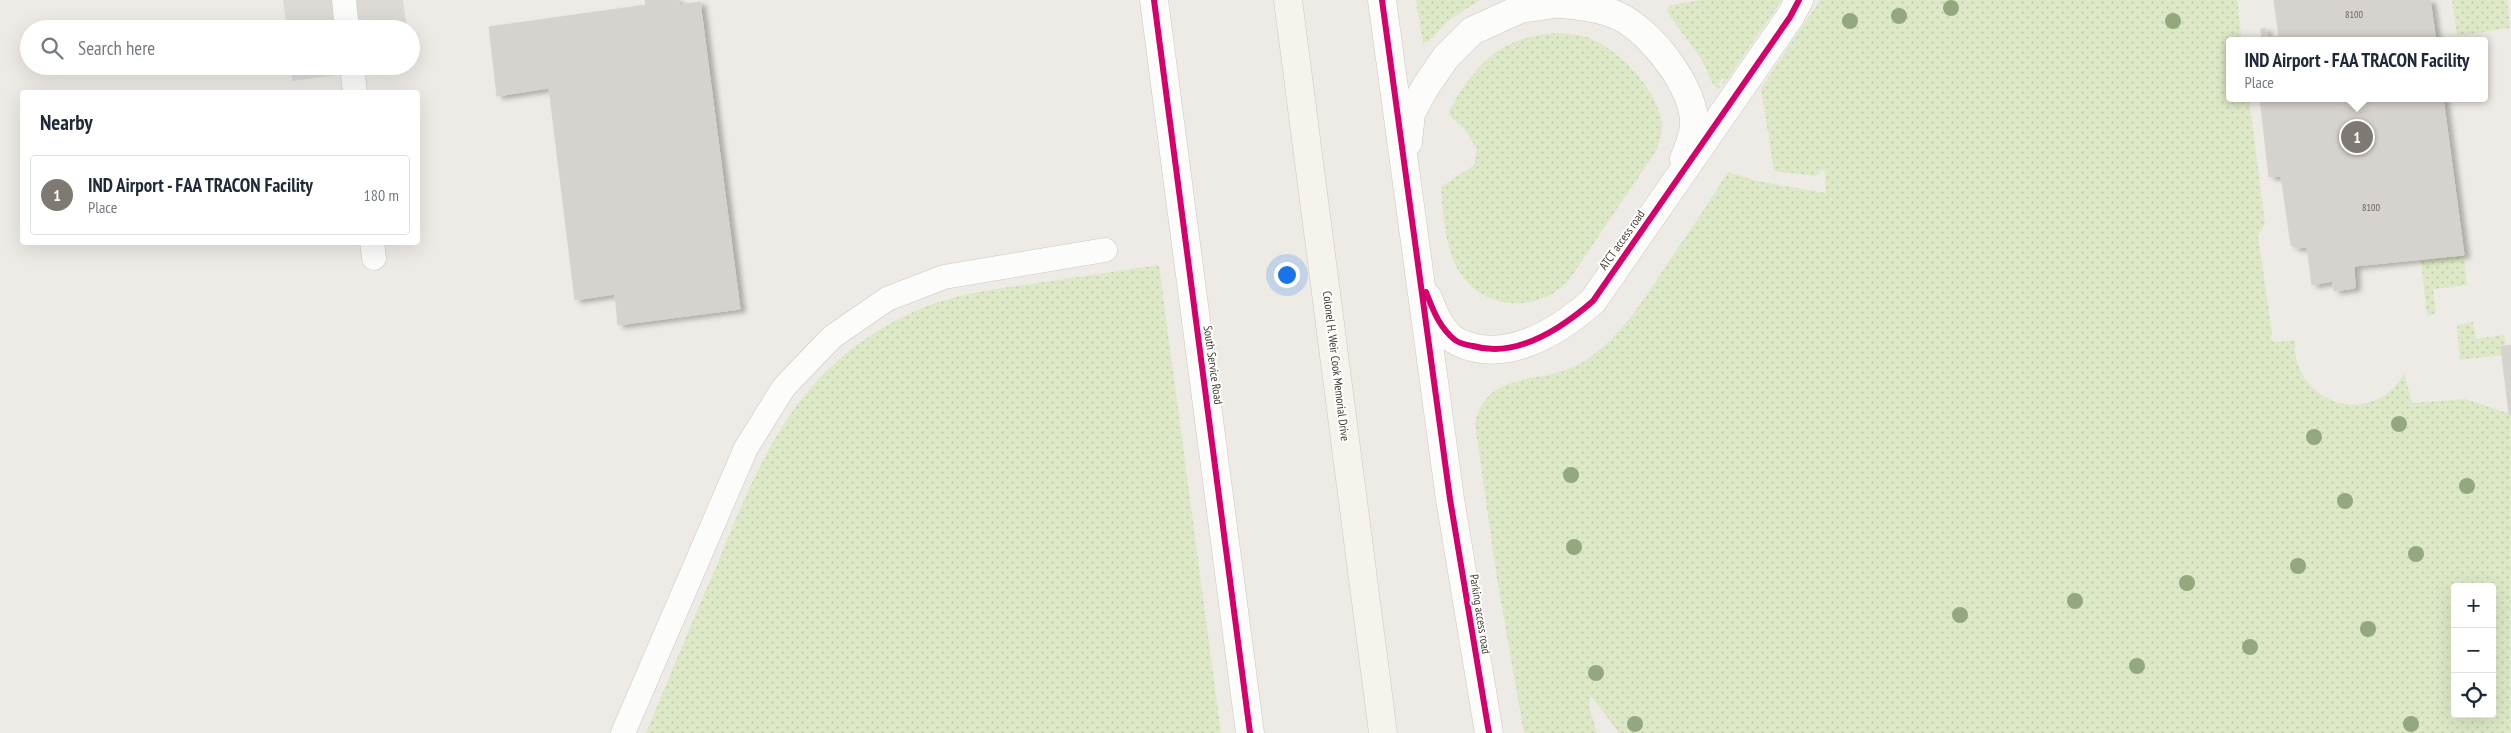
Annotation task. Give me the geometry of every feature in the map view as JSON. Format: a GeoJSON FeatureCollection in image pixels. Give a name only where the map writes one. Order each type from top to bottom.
{"type":"FeatureCollection","features":[{"type":"Feature","properties":{"kind":"street","name":"South Service Road"},"geometry":{"type":"LineString","coordinates":[[1154,0],[1250,733]]}},
{"type":"Feature","properties":{"kind":"street","name":"Colonel H. Weir Cook Memorial Drive"},"geometry":{"type":"LineString","coordinates":[[1288,0],[1383,733]]}},
{"type":"Feature","properties":{"kind":"street"},"geometry":{"type":"LineString","coordinates":[[1382,0],[1450,499],[1472,733]]}},
{"type":"Feature","properties":{"kind":"street","name":"ATCT access road"},"geometry":{"type":"LineString","coordinates":[[1419,273],[1438,321],[1456,341],[1486,350],[1522,344],[1550,334],[1573,319],[1593,302],[1790,17],[1799,0]]}},
{"type":"Feature","properties":{"kind":"street"},"geometry":{"type":"LineString","coordinates":[[1405,169],[1412,113],[1426,86],[1446,57],[1472,31],[1520,9],[1570,2],[1604,11],[1624,19],[1644,34],[1664,56],[1684,87],[1691,106],[1694,125],[1688,148],[1670,190]]}},
{"type":"Feature","properties":{"kind":"street","name":"Parking access road"},"geometry":{"type":"LineString","coordinates":[[1450,499],[1489,733]]}},
{"type":"Feature","properties":{"kind":"lane"},"geometry":{"type":"LineString","coordinates":[[344,0],[346,20]]}},
{"type":"Feature","properties":{"kind":"lane"},"geometry":{"type":"LineString","coordinates":[[353,75],[355,90]]}},
{"type":"Feature","properties":{"kind":"lane"},"geometry":{"type":"LineString","coordinates":[[623,733],[746,448],[784,387],[832,337],[887,299],[944,277],[1105,250]]}},
{"type":"Feature","properties":{"kind":"green space"},"geometry":{"type":"Polygon","coordinates":[[[1416,0],[1480,0],[1448,21],[1429,41],[1423,43],[1416,0]]]}},
{"type":"Feature","properties":{"kind":"green space"},"geometry":{"type":"Polygon","coordinates":[[[1703,0],[1782,0],[1724,84],[1722,83],[1725,80],[1722,78],[1718,84],[1722,87],[1719,88],[1712,82],[1701,58],[1667,11],[1670,5],[1703,0]]]}},
{"type":"Feature","properties":{"kind":"green space"},"geometry":{"type":"Polygon","coordinates":[[[1820,0],[2237,0],[2242,37],[2226,37],[2226,102],[2250,102],[2265,224],[2258,236],[2272,332],[2271,340],[2273,342],[2295,340],[2297,362],[2306,380],[2320,394],[2337,402],[2355,404],[2374,401],[2391,391],[2404,373],[2412,403],[2465,399],[2511,414],[2511,733],[1619,733],[1592,697],[1590,698],[1589,706],[1597,733],[1524,733],[1497,579],[1475,423],[1482,405],[1492,393],[1504,386],[1567,370],[1583,362],[1610,341],[1642,301],[1728,172],[1757,181],[1826,193],[1825,172],[1822,170],[1816,176],[1774,171],[1761,88],[1820,0]]]}},
{"type":"Feature","properties":{"kind":"green space"},"geometry":{"type":"Polygon","coordinates":[[[2452,0],[2507,0],[2510,28],[2457,36],[2452,0]]]}},
{"type":"Feature","properties":{"kind":"green space"},"geometry":{"type":"Polygon","coordinates":[[[1555,33],[1591,39],[1606,47],[1627,64],[1652,95],[1662,122],[1661,135],[1656,151],[1567,283],[1553,294],[1537,300],[1520,303],[1504,302],[1488,297],[1474,288],[1462,275],[1450,251],[1444,224],[1441,187],[1474,165],[1477,149],[1464,129],[1448,114],[1467,82],[1490,57],[1518,41],[1555,33]]]}},
{"type":"Feature","properties":{"kind":"green space"},"geometry":{"type":"Polygon","coordinates":[[[2464,255],[2467,285],[2433,289],[2436,314],[2427,316],[2421,260],[2464,255]]]}},
{"type":"Feature","properties":{"kind":"green space"},"geometry":{"type":"Polygon","coordinates":[[[1159,265],[1221,733],[646,733],[749,489],[767,453],[787,419],[811,388],[838,360],[871,335],[911,313],[941,301],[990,290],[1159,265]]]}},
{"type":"Feature","properties":{"kind":"green space"},"geometry":{"type":"Polygon","coordinates":[[[2473,322],[2476,339],[2504,335],[2506,346],[2501,347],[2502,355],[2460,360],[2457,325],[2473,322]]]}},
{"type":"Feature","properties":{"kind":"shaded area"},"geometry":{"type":"Polygon","coordinates":[[[283,0],[403,0],[406,20],[286,20],[283,0]]]}},
{"type":"Feature","properties":{"kind":"shaded area"},"geometry":{"type":"Polygon","coordinates":[[[292,75],[338,75],[292,81],[292,75]]]}},
{"type":"Feature","properties":{"kind":"building"},"geometry":{"type":"Polygon","coordinates":[[[645,0],[679,0],[679,5],[700,2],[740,309],[618,325],[615,294],[575,300],[549,88],[497,96],[489,27],[646,5],[645,0]]]}},
{"type":"Feature","properties":{"kind":"building"},"geometry":{"type":"Polygon","coordinates":[[[2274,0],[2430,0],[2435,37],[2267,37],[2279,36],[2274,0]]]}},
{"type":"Feature","properties":{"kind":"building"},"geometry":{"type":"Polygon","coordinates":[[[2265,28],[2267,37],[2262,37],[2261,29],[2265,28]]]}},
{"type":"Feature","properties":{"kind":"building"},"geometry":{"type":"Polygon","coordinates":[[[2260,102],[2444,102],[2464,255],[2354,266],[2355,288],[2334,291],[2333,281],[2312,285],[2307,247],[2296,248],[2291,245],[2281,176],[2269,177],[2260,102]]]}},
{"type":"Feature","properties":{"kind":"building"},"geometry":{"type":"Polygon","coordinates":[[[2511,345],[2511,414],[2509,414],[2501,347],[2511,345]]]}},
{"type":"Feature","properties":{"kind":"cycle path"},"geometry":{"type":"LineString","coordinates":[[1154,0],[1250,733]]}},
{"type":"Feature","properties":{"kind":"cycle path"},"geometry":{"type":"LineString","coordinates":[[1382,0],[1450,499],[1489,733]]}},
{"type":"Feature","properties":{"kind":"cycle path"},"geometry":{"type":"LineString","coordinates":[[1426,292],[1434,312],[1449,335],[1464,344],[1490,349],[1522,345],[1553,331],[1581,311],[1593,301],[1790,17],[1799,0]]}},
{"type":"Feature","properties":{"kind":"place","name":"IND Airport - FAA TRACON Facility"},"geometry":{"type":"Point","coordinates":[2357,137]}}]}
